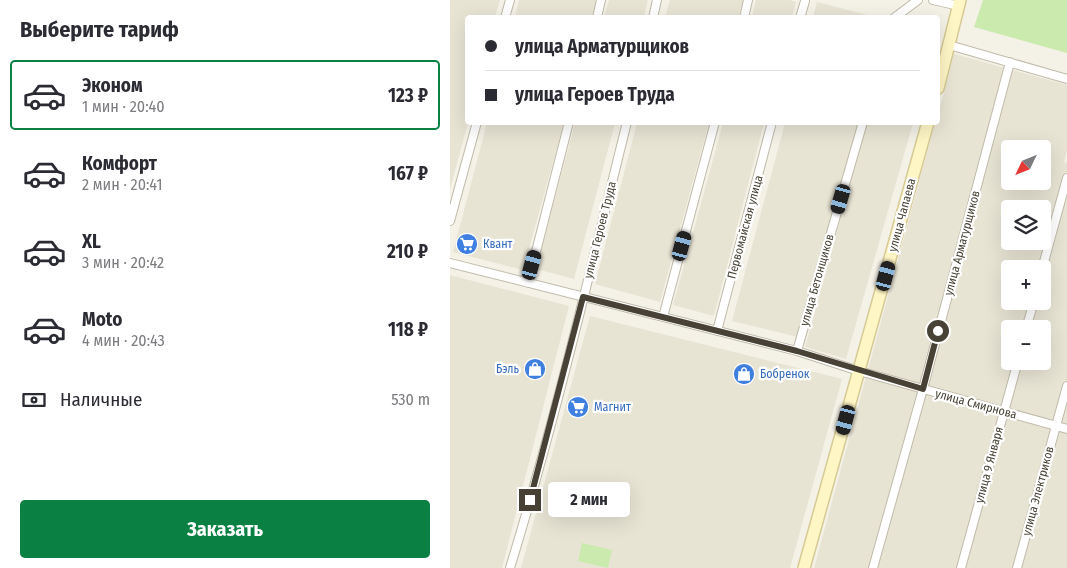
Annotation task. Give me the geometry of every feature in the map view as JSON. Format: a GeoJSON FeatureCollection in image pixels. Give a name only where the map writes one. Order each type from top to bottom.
{"type":"FeatureCollection","features":[{"type":"Feature","properties":{"kind":"street"},"geometry":{"type":"LineString","coordinates":[[506,15],[510,0]]}},
{"type":"Feature","properties":{"kind":"street"},"geometry":{"type":"LineString","coordinates":[[597,15],[601,0]]}},
{"type":"Feature","properties":{"kind":"street"},"geometry":{"type":"LineString","coordinates":[[654,15],[657,0]]}},
{"type":"Feature","properties":{"kind":"street"},"geometry":{"type":"LineString","coordinates":[[745,15],[748,0]]}},
{"type":"Feature","properties":{"kind":"street"},"geometry":{"type":"LineString","coordinates":[[898,15],[918,0]]}},
{"type":"Feature","properties":{"kind":"street"},"geometry":{"type":"LineString","coordinates":[[933,0],[960,3],[940,81]]}},
{"type":"Feature","properties":{"kind":"street"},"geometry":{"type":"LineString","coordinates":[[801,15],[804,1]]}},
{"type":"Feature","properties":{"kind":"street"},"geometry":{"type":"LineString","coordinates":[[950,45],[1067,79]]}},
{"type":"Feature","properties":{"kind":"street","name":"улица Арматурщиков"},"geometry":{"type":"LineString","coordinates":[[873,568],[1010,62]]}},
{"type":"Feature","properties":{"kind":"street"},"geometry":{"type":"LineString","coordinates":[[450,221],[476,125]]}},
{"type":"Feature","properties":{"kind":"street"},"geometry":{"type":"LineString","coordinates":[[528,283],[568,125]]}},
{"type":"Feature","properties":{"kind":"street","name":"улица Героев Труда"},"geometry":{"type":"LineString","coordinates":[[510,568],[583,297],[625,125]]}},
{"type":"Feature","properties":{"kind":"street"},"geometry":{"type":"LineString","coordinates":[[663,317],[714,125]]}},
{"type":"Feature","properties":{"kind":"street","name":"Первомайская улица"},"geometry":{"type":"LineString","coordinates":[[717,331],[771,125]]}},
{"type":"Feature","properties":{"kind":"street","name":"улица Бетонщиков"},"geometry":{"type":"LineString","coordinates":[[797,351],[862,125]]}},
{"type":"Feature","properties":{"kind":"street","name":"улица Чапаева"},"geometry":{"type":"LineString","coordinates":[[804,568],[927,125]]}},
{"type":"Feature","properties":{"kind":"street"},"geometry":{"type":"LineString","coordinates":[[1044,260],[1067,178]]}},
{"type":"Feature","properties":{"kind":"street","name":"улица Смирнова"},"geometry":{"type":"LineString","coordinates":[[450,263],[797,351],[859,371],[1067,429]]}},
{"type":"Feature","properties":{"kind":"street","name":"улица 9 Января"},"geometry":{"type":"LineString","coordinates":[[961,568],[1016,370]]}},
{"type":"Feature","properties":{"kind":"street","name":"улица Электриков"},"geometry":{"type":"LineString","coordinates":[[1017,568],[1067,386]]}},
{"type":"Feature","properties":{"kind":"shaded area"},"geometry":{"type":"Polygon","coordinates":[[[450,0],[500,0],[496,15],[465,15],[465,125],[467,125],[450,189],[450,0]]]}},
{"type":"Feature","properties":{"kind":"shaded area"},"geometry":{"type":"Polygon","coordinates":[[[519,0],[598,0],[594,15],[516,15],[519,0]]]}},
{"type":"Feature","properties":{"kind":"shaded area"},"geometry":{"type":"Polygon","coordinates":[[[609,0],[648,0],[644,15],[605,15],[609,0]]]}},
{"type":"Feature","properties":{"kind":"shaded area"},"geometry":{"type":"Polygon","coordinates":[[[670,0],[743,0],[739,15],[666,15],[670,0]]]}},
{"type":"Feature","properties":{"kind":"shaded area"},"geometry":{"type":"Polygon","coordinates":[[[756,0],[790,0],[796,2],[793,15],[752,15],[756,0]]]}},
{"type":"Feature","properties":{"kind":"shaded area"},"geometry":{"type":"Polygon","coordinates":[[[817,2],[867,15],[814,15],[817,2]]]}},
{"type":"Feature","properties":{"kind":"shaded area"},"geometry":{"type":"Polygon","coordinates":[[[954,54],[1067,85],[1067,151],[1064,162],[1067,163],[1067,568],[814,568],[934,125],[940,125],[940,107],[954,54]]]}},
{"type":"Feature","properties":{"kind":"shaded area"},"geometry":{"type":"Polygon","coordinates":[[[486,125],[563,125],[523,270],[453,252],[486,125]]]}},
{"type":"Feature","properties":{"kind":"shaded area"},"geometry":{"type":"Polygon","coordinates":[[[574,125],[614,125],[574,279],[536,269],[574,125]]]}},
{"type":"Feature","properties":{"kind":"shaded area"},"geometry":{"type":"Polygon","coordinates":[[[636,125],[708,125],[660,302],[595,284],[636,125]]]}},
{"type":"Feature","properties":{"kind":"shaded area"},"geometry":{"type":"Polygon","coordinates":[[[722,125],[763,125],[714,316],[673,305],[722,125]]]}},
{"type":"Feature","properties":{"kind":"shaded area"},"geometry":{"type":"Polygon","coordinates":[[[784,125],[857,125],[798,337],[732,321],[784,125]]]}},
{"type":"Feature","properties":{"kind":"shaded area"},"geometry":{"type":"Polygon","coordinates":[[[866,125],[912,125],[846,359],[805,347],[866,125]]]}},
{"type":"Feature","properties":{"kind":"shaded area"},"geometry":{"type":"Polygon","coordinates":[[[450,275],[569,306],[502,568],[450,568],[450,275]]]}},
{"type":"Feature","properties":{"kind":"shaded area"},"geometry":{"type":"Polygon","coordinates":[[[590,316],[842,379],[790,568],[521,568],[590,316]]]}},
{"type":"Feature","properties":{"kind":"green space"},"geometry":{"type":"Polygon","coordinates":[[[983,0],[1067,0],[1067,53],[974,27],[983,0]]]}},
{"type":"Feature","properties":{"kind":"green space"},"geometry":{"type":"Polygon","coordinates":[[[582,543],[612,550],[608,568],[578,561],[582,543]]]}},
{"type":"Feature","properties":{"kind":"place","name":"Квант"},"geometry":{"type":"Point","coordinates":[467,244]}},
{"type":"Feature","properties":{"kind":"place","name":"Бэль"},"geometry":{"type":"Point","coordinates":[535,369]}},
{"type":"Feature","properties":{"kind":"place","name":"Бобренок"},"geometry":{"type":"Point","coordinates":[744,374]}},
{"type":"Feature","properties":{"kind":"place","name":"Магнит"},"geometry":{"type":"Point","coordinates":[578,407]}},
{"type":"Feature","properties":{"kind":"route"},"geometry":{"type":"LineString","coordinates":[[530,500],[583,297],[797,351],[923,389],[938,331]]}}]}
